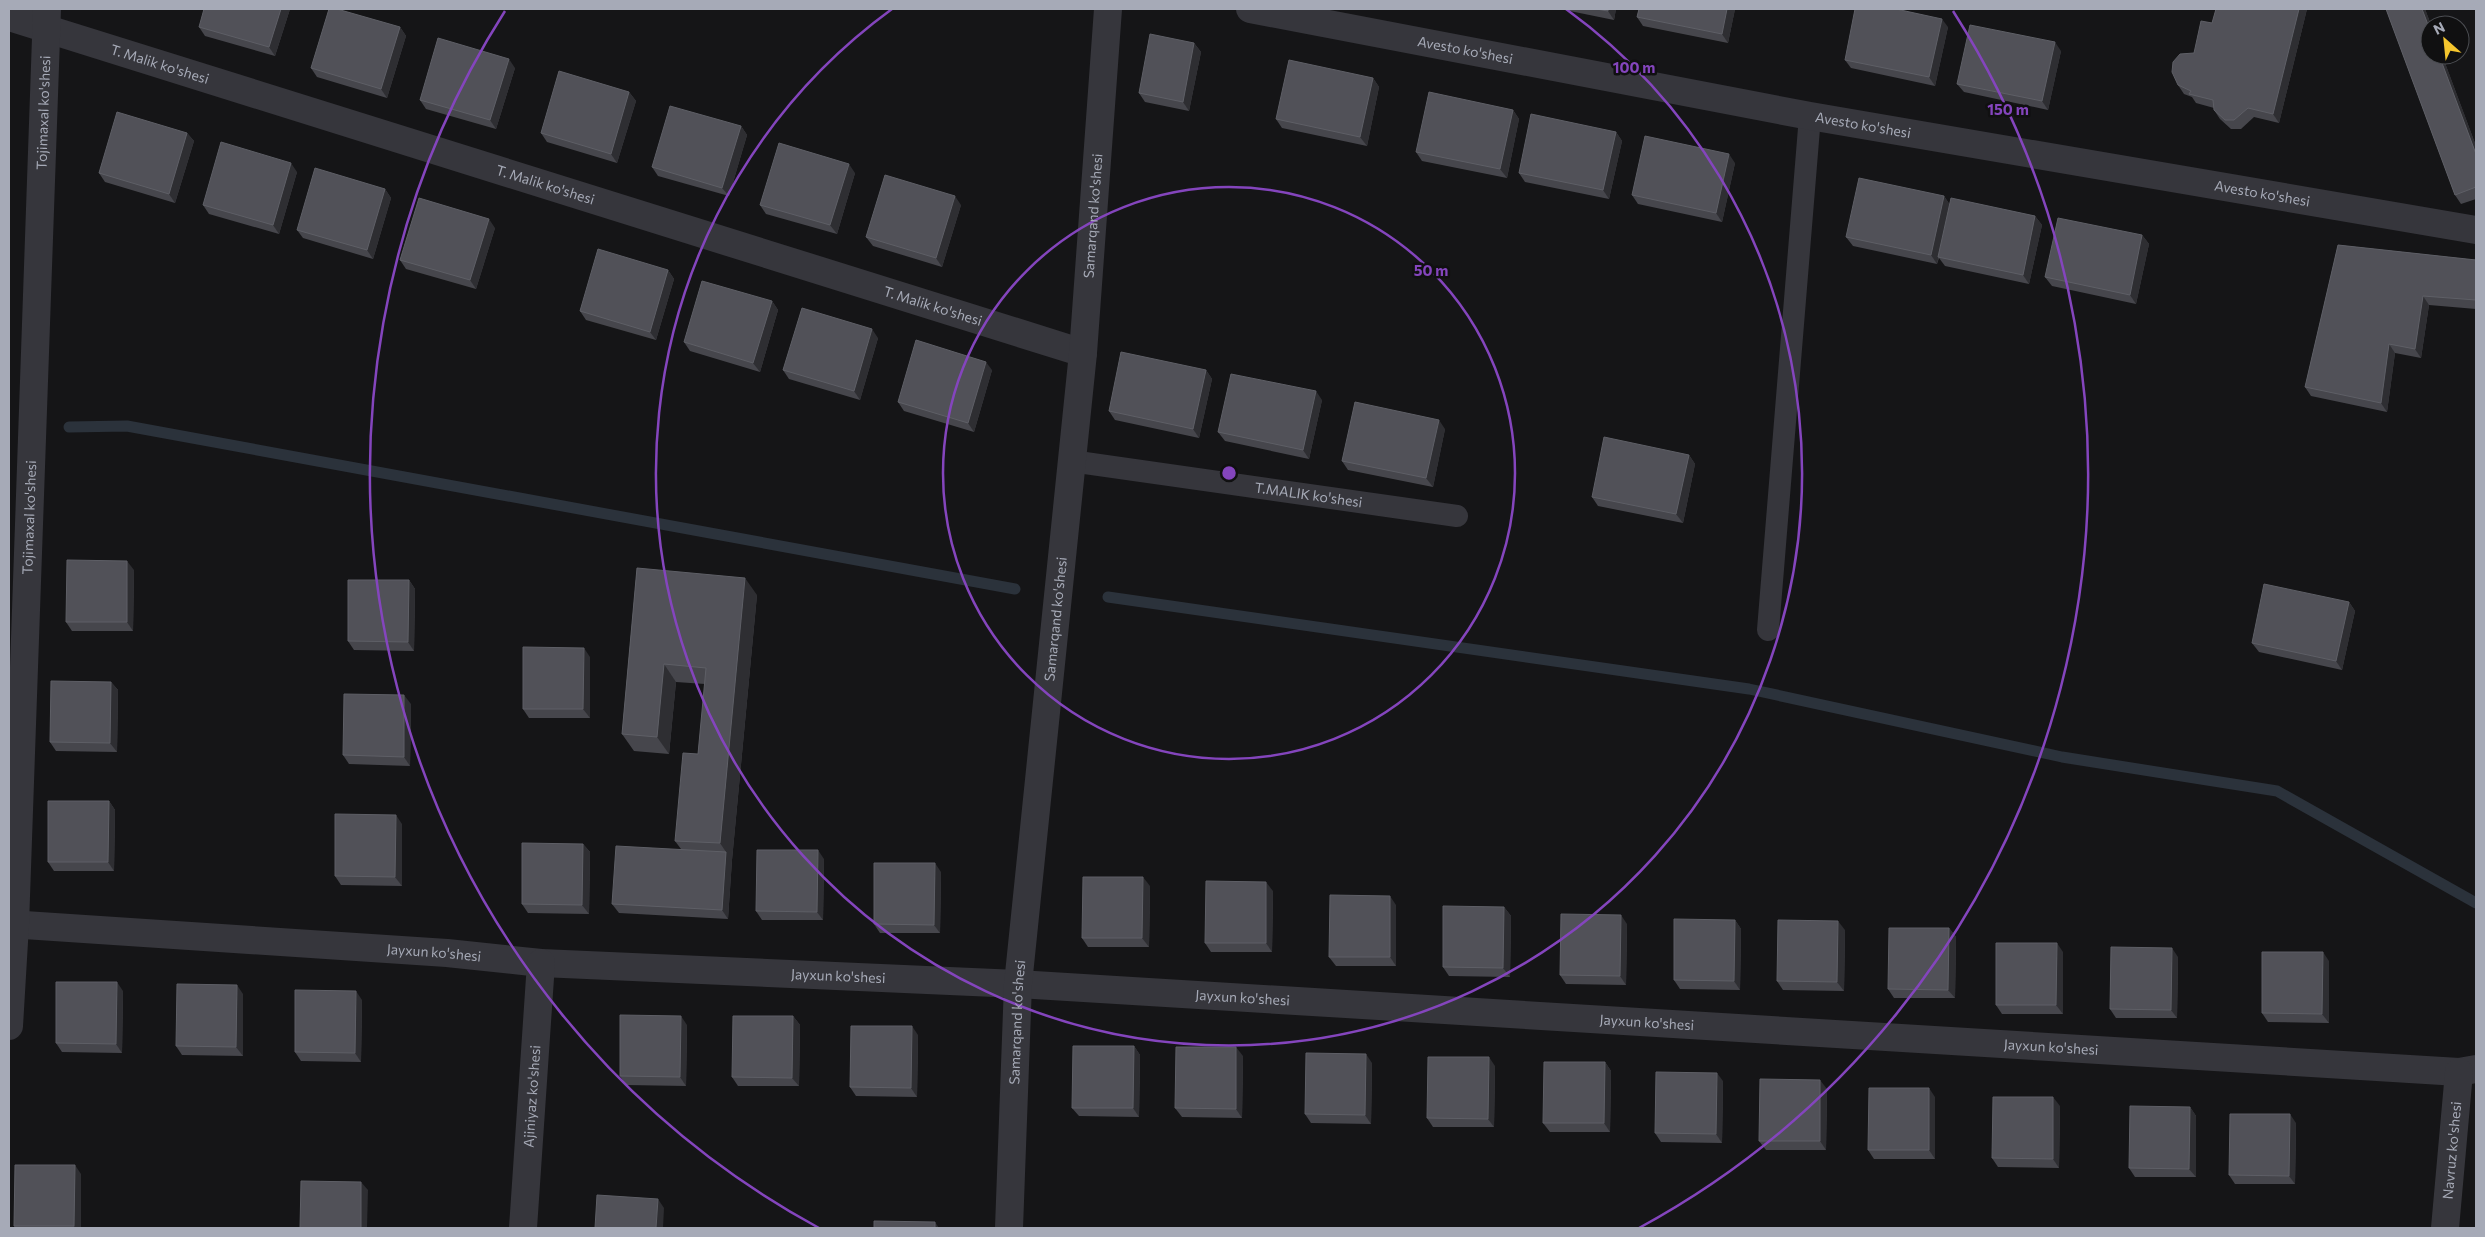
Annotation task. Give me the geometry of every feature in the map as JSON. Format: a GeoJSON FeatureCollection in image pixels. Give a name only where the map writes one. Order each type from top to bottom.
{"type":"FeatureCollection","features":[{"type":"Feature","properties":{"kind":"street","name":"Samarqand ko'shesi"},"geometry":{"type":"LineString","coordinates":[[1009,1228],[1018,984],[1083,353],[1108,9]]}},
{"type":"Feature","properties":{"kind":"street","name":"Avesto ko'shesi"},"geometry":{"type":"LineString","coordinates":[[1250,9],[1810,116],[2476,230]]}},
{"type":"Feature","properties":{"kind":"street","name":"T. Malik ko'shesi"},"geometry":{"type":"LineString","coordinates":[[9,16],[47,19],[1083,353]]}},
{"type":"Feature","properties":{"kind":"street","name":"Tojimaxal ko'shesi"},"geometry":{"type":"LineString","coordinates":[[9,1026],[47,19]]}},
{"type":"Feature","properties":{"kind":"street","name":"Jayxun ko'shesi"},"geometry":{"type":"LineString","coordinates":[[12,925],[447,954],[541,963],[1018,984],[2468,1071]]}},
{"type":"Feature","properties":{"kind":"street","name":"Ajiniyaz ko'shesi"},"geometry":{"type":"LineString","coordinates":[[523,1228],[541,963]]}},
{"type":"Feature","properties":{"kind":"street","name":"Navruz ko'shesi"},"geometry":{"type":"LineString","coordinates":[[2445,1228],[2468,1071]]}},
{"type":"Feature","properties":{"kind":"lane"},"geometry":{"type":"LineString","coordinates":[[1768,630],[1810,116]]}},
{"type":"Feature","properties":{"kind":"lane","name":"T.MALIK ko'shesi"},"geometry":{"type":"LineString","coordinates":[[1071,461],[1457,516]]}},
{"type":"Feature","properties":{"kind":"building"},"geometry":{"type":"Polygon","coordinates":[[[204,9],[281,9],[269,47],[199,27],[204,9]]]}},
{"type":"Feature","properties":{"kind":"building"},"geometry":{"type":"Polygon","coordinates":[[[329,9],[337,9],[400,27],[381,89],[311,68],[329,9]]]}},
{"type":"Feature","properties":{"kind":"building"},"geometry":{"type":"Polygon","coordinates":[[[1639,9],[1727,9],[1722,34],[1637,17],[1639,9]]]}},
{"type":"Feature","properties":{"kind":"building"},"geometry":{"type":"Polygon","coordinates":[[[1855,9],[1896,9],[1942,19],[1929,77],[1845,60],[1855,9]]]}},
{"type":"Feature","properties":{"kind":"building"},"geometry":{"type":"Polygon","coordinates":[[[2216,9],[2299,9],[2273,114],[2248,108],[2234,120],[2225,120],[2214,110],[2213,100],[2189,94],[2191,91],[2178,85],[2172,72],[2173,62],[2180,54],[2194,53],[2201,21],[2212,23],[2216,9]]]}},
{"type":"Feature","properties":{"kind":"building"},"geometry":{"type":"Polygon","coordinates":[[[2386,9],[2422,9],[2424,15],[2420,15],[2420,65],[2443,65],[2476,154],[2476,187],[2455,195],[2386,9]]]}},
{"type":"Feature","properties":{"kind":"building"},"geometry":{"type":"Polygon","coordinates":[[[1970,25],[2055,42],[2042,101],[1957,84],[1970,25]]]}},
{"type":"Feature","properties":{"kind":"building"},"geometry":{"type":"Polygon","coordinates":[[[1150,34],[1194,43],[1183,102],[1139,93],[1150,34]]]}},
{"type":"Feature","properties":{"kind":"building"},"geometry":{"type":"Polygon","coordinates":[[[438,38],[509,59],[490,120],[420,100],[438,38]]]}},
{"type":"Feature","properties":{"kind":"building"},"geometry":{"type":"Polygon","coordinates":[[[1289,60],[1373,78],[1360,137],[1276,119],[1289,60]]]}},
{"type":"Feature","properties":{"kind":"building"},"geometry":{"type":"Polygon","coordinates":[[[559,71],[629,92],[611,154],[541,133],[559,71]]]}},
{"type":"Feature","properties":{"kind":"building"},"geometry":{"type":"Polygon","coordinates":[[[1429,92],[1513,110],[1500,169],[1416,152],[1429,92]]]}},
{"type":"Feature","properties":{"kind":"building"},"geometry":{"type":"Polygon","coordinates":[[[670,106],[741,126],[722,188],[652,167],[670,106]]]}},
{"type":"Feature","properties":{"kind":"building"},"geometry":{"type":"Polygon","coordinates":[[[117,112],[187,133],[169,194],[99,173],[117,112]]]}},
{"type":"Feature","properties":{"kind":"building"},"geometry":{"type":"Polygon","coordinates":[[[1531,114],[1616,132],[1603,190],[1519,173],[1531,114]]]}},
{"type":"Feature","properties":{"kind":"building"},"geometry":{"type":"Polygon","coordinates":[[[1645,136],[1729,154],[1716,213],[1632,195],[1645,136]]]}},
{"type":"Feature","properties":{"kind":"building"},"geometry":{"type":"Polygon","coordinates":[[[221,142],[291,163],[273,225],[203,205],[221,142]]]}},
{"type":"Feature","properties":{"kind":"building"},"geometry":{"type":"Polygon","coordinates":[[[779,143],[849,164],[830,225],[760,205],[779,143]]]}},
{"type":"Feature","properties":{"kind":"building"},"geometry":{"type":"Polygon","coordinates":[[[315,168],[385,189],[367,250],[297,230],[315,168]]]}},
{"type":"Feature","properties":{"kind":"building"},"geometry":{"type":"Polygon","coordinates":[[[885,175],[955,196],[936,258],[866,237],[885,175]]]}},
{"type":"Feature","properties":{"kind":"building"},"geometry":{"type":"Polygon","coordinates":[[[1859,178],[1944,196],[1931,255],[1846,237],[1859,178]]]}},
{"type":"Feature","properties":{"kind":"building"},"geometry":{"type":"Polygon","coordinates":[[[419,198],[489,219],[470,280],[400,260],[419,198]]]}},
{"type":"Feature","properties":{"kind":"building"},"geometry":{"type":"Polygon","coordinates":[[[1951,198],[2035,216],[2023,275],[1938,257],[1951,198]]]}},
{"type":"Feature","properties":{"kind":"building"},"geometry":{"type":"Polygon","coordinates":[[[2058,218],[2142,235],[2130,295],[2045,277],[2058,218]]]}},
{"type":"Feature","properties":{"kind":"building"},"geometry":{"type":"Polygon","coordinates":[[[2338,245],[2476,260],[2476,300],[2423,296],[2415,349],[2389,344],[2381,403],[2305,387],[2338,245]]]}},
{"type":"Feature","properties":{"kind":"building"},"geometry":{"type":"Polygon","coordinates":[[[598,249],[668,270],[650,332],[580,311],[598,249]]]}},
{"type":"Feature","properties":{"kind":"building"},"geometry":{"type":"Polygon","coordinates":[[[702,281],[772,301],[753,363],[684,342],[702,281]]]}},
{"type":"Feature","properties":{"kind":"building"},"geometry":{"type":"Polygon","coordinates":[[[802,308],[872,329],[854,391],[783,370],[802,308]]]}},
{"type":"Feature","properties":{"kind":"building"},"geometry":{"type":"Polygon","coordinates":[[[916,340],[986,362],[968,423],[898,402],[916,340]]]}},
{"type":"Feature","properties":{"kind":"building"},"geometry":{"type":"Polygon","coordinates":[[[1121,352],[1206,370],[1193,429],[1109,411],[1121,352]]]}},
{"type":"Feature","properties":{"kind":"building"},"geometry":{"type":"Polygon","coordinates":[[[1231,374],[1316,391],[1303,450],[1218,432],[1231,374]]]}},
{"type":"Feature","properties":{"kind":"building"},"geometry":{"type":"Polygon","coordinates":[[[1355,402],[1439,420],[1426,478],[1342,461],[1355,402]]]}},
{"type":"Feature","properties":{"kind":"building"},"geometry":{"type":"Polygon","coordinates":[[[1604,437],[1689,455],[1676,514],[1592,497],[1604,437]]]}},
{"type":"Feature","properties":{"kind":"building"},"geometry":{"type":"Polygon","coordinates":[[[67,560],[127,561],[127,622],[66,622],[67,560]]]}},
{"type":"Feature","properties":{"kind":"building"},"geometry":{"type":"Polygon","coordinates":[[[637,568],[745,578],[720,843],[675,841],[683,753],[698,754],[706,668],[664,664],[657,737],[622,734],[637,568]]]}},
{"type":"Feature","properties":{"kind":"building"},"geometry":{"type":"Polygon","coordinates":[[[348,580],[409,580],[408,642],[348,641],[348,580]]]}},
{"type":"Feature","properties":{"kind":"building"},"geometry":{"type":"Polygon","coordinates":[[[2264,584],[2349,602],[2336,661],[2252,643],[2264,584]]]}},
{"type":"Feature","properties":{"kind":"building"},"geometry":{"type":"Polygon","coordinates":[[[523,647],[584,648],[583,709],[523,709],[523,647]]]}},
{"type":"Feature","properties":{"kind":"building"},"geometry":{"type":"Polygon","coordinates":[[[51,681],[111,682],[110,743],[50,742],[51,681]]]}},
{"type":"Feature","properties":{"kind":"building"},"geometry":{"type":"Polygon","coordinates":[[[344,694],[404,695],[404,757],[343,755],[344,694]]]}},
{"type":"Feature","properties":{"kind":"building"},"geometry":{"type":"Polygon","coordinates":[[[48,801],[109,801],[108,862],[48,862],[48,801]]]}},
{"type":"Feature","properties":{"kind":"building"},"geometry":{"type":"Polygon","coordinates":[[[335,814],[396,815],[395,877],[335,876],[335,814]]]}},
{"type":"Feature","properties":{"kind":"building"},"geometry":{"type":"Polygon","coordinates":[[[522,843],[583,844],[582,905],[522,904],[522,843]]]}},
{"type":"Feature","properties":{"kind":"building"},"geometry":{"type":"Polygon","coordinates":[[[616,846],[726,852],[722,910],[612,904],[616,846]]]}},
{"type":"Feature","properties":{"kind":"building"},"geometry":{"type":"Polygon","coordinates":[[[757,850],[818,850],[817,912],[756,911],[757,850]]]}},
{"type":"Feature","properties":{"kind":"building"},"geometry":{"type":"Polygon","coordinates":[[[874,863],[935,863],[934,925],[874,924],[874,863]]]}},
{"type":"Feature","properties":{"kind":"building"},"geometry":{"type":"Polygon","coordinates":[[[1083,877],[1143,877],[1142,938],[1082,938],[1083,877]]]}},
{"type":"Feature","properties":{"kind":"building"},"geometry":{"type":"Polygon","coordinates":[[[1206,881],[1266,882],[1266,943],[1205,943],[1206,881]]]}},
{"type":"Feature","properties":{"kind":"building"},"geometry":{"type":"Polygon","coordinates":[[[1330,895],[1390,896],[1390,957],[1329,957],[1330,895]]]}},
{"type":"Feature","properties":{"kind":"building"},"geometry":{"type":"Polygon","coordinates":[[[1443,906],[1504,907],[1503,968],[1443,967],[1443,906]]]}},
{"type":"Feature","properties":{"kind":"building"},"geometry":{"type":"Polygon","coordinates":[[[1561,914],[1621,915],[1620,976],[1560,975],[1561,914]]]}},
{"type":"Feature","properties":{"kind":"building"},"geometry":{"type":"Polygon","coordinates":[[[1674,919],[1735,920],[1734,981],[1674,980],[1674,919]]]}},
{"type":"Feature","properties":{"kind":"building"},"geometry":{"type":"Polygon","coordinates":[[[1778,920],[1838,921],[1837,982],[1777,981],[1778,920]]]}},
{"type":"Feature","properties":{"kind":"building"},"geometry":{"type":"Polygon","coordinates":[[[1889,928],[1949,928],[1948,990],[1888,989],[1889,928]]]}},
{"type":"Feature","properties":{"kind":"building"},"geometry":{"type":"Polygon","coordinates":[[[1996,943],[2057,943],[2056,1005],[1996,1005],[1996,943]]]}},
{"type":"Feature","properties":{"kind":"building"},"geometry":{"type":"Polygon","coordinates":[[[2111,947],[2172,948],[2171,1010],[2110,1009],[2111,947]]]}},
{"type":"Feature","properties":{"kind":"building"},"geometry":{"type":"Polygon","coordinates":[[[2262,952],[2323,952],[2322,1014],[2262,1013],[2262,952]]]}},
{"type":"Feature","properties":{"kind":"building"},"geometry":{"type":"Polygon","coordinates":[[[56,982],[117,982],[116,1044],[56,1043],[56,982]]]}},
{"type":"Feature","properties":{"kind":"building"},"geometry":{"type":"Polygon","coordinates":[[[177,984],[237,985],[236,1047],[176,1046],[177,984]]]}},
{"type":"Feature","properties":{"kind":"building"},"geometry":{"type":"Polygon","coordinates":[[[295,990],[356,991],[355,1053],[295,1052],[295,990]]]}},
{"type":"Feature","properties":{"kind":"building"},"geometry":{"type":"Polygon","coordinates":[[[620,1015],[681,1016],[680,1077],[620,1076],[620,1015]]]}},
{"type":"Feature","properties":{"kind":"building"},"geometry":{"type":"Polygon","coordinates":[[[733,1016],[793,1016],[792,1078],[732,1077],[733,1016]]]}},
{"type":"Feature","properties":{"kind":"building"},"geometry":{"type":"Polygon","coordinates":[[[851,1026],[912,1026],[911,1088],[850,1087],[851,1026]]]}},
{"type":"Feature","properties":{"kind":"building"},"geometry":{"type":"Polygon","coordinates":[[[1073,1046],[1134,1046],[1133,1108],[1072,1108],[1073,1046]]]}},
{"type":"Feature","properties":{"kind":"building"},"geometry":{"type":"Polygon","coordinates":[[[1176,1047],[1236,1047],[1236,1109],[1175,1108],[1176,1047]]]}},
{"type":"Feature","properties":{"kind":"building"},"geometry":{"type":"Polygon","coordinates":[[[1306,1053],[1366,1054],[1365,1115],[1305,1114],[1306,1053]]]}},
{"type":"Feature","properties":{"kind":"building"},"geometry":{"type":"Polygon","coordinates":[[[1428,1057],[1489,1057],[1488,1119],[1427,1118],[1428,1057]]]}},
{"type":"Feature","properties":{"kind":"building"},"geometry":{"type":"Polygon","coordinates":[[[1544,1062],[1605,1062],[1604,1123],[1543,1123],[1544,1062]]]}},
{"type":"Feature","properties":{"kind":"building"},"geometry":{"type":"Polygon","coordinates":[[[1656,1072],[1717,1073],[1716,1134],[1655,1133],[1656,1072]]]}},
{"type":"Feature","properties":{"kind":"building"},"geometry":{"type":"Polygon","coordinates":[[[1760,1079],[1820,1080],[1820,1141],[1759,1141],[1760,1079]]]}},
{"type":"Feature","properties":{"kind":"building"},"geometry":{"type":"Polygon","coordinates":[[[1869,1088],[1929,1088],[1929,1150],[1868,1150],[1869,1088]]]}},
{"type":"Feature","properties":{"kind":"building"},"geometry":{"type":"Polygon","coordinates":[[[1993,1097],[2053,1097],[2053,1159],[1992,1158],[1993,1097]]]}},
{"type":"Feature","properties":{"kind":"building"},"geometry":{"type":"Polygon","coordinates":[[[2130,1106],[2190,1107],[2189,1169],[2129,1168],[2130,1106]]]}},
{"type":"Feature","properties":{"kind":"building"},"geometry":{"type":"Polygon","coordinates":[[[2230,1114],[2290,1114],[2289,1176],[2229,1175],[2230,1114]]]}},
{"type":"Feature","properties":{"kind":"building"},"geometry":{"type":"Polygon","coordinates":[[[15,1165],[75,1165],[74,1226],[14,1226],[15,1165]]]}},
{"type":"Feature","properties":{"kind":"building"},"geometry":{"type":"Polygon","coordinates":[[[301,1181],[361,1182],[361,1228],[300,1228],[301,1181]]]}},
{"type":"Feature","properties":{"kind":"building"},"geometry":{"type":"Polygon","coordinates":[[[597,1195],[658,1199],[656,1228],[595,1228],[597,1195]]]}},
{"type":"Feature","properties":{"kind":"building"},"geometry":{"type":"Polygon","coordinates":[[[874,1221],[935,1222],[935,1228],[874,1228],[874,1221]]]}},
{"type":"Feature","properties":{"kind":"waterway"},"geometry":{"type":"LineString","coordinates":[[69,427],[127,426],[1015,589]]}},
{"type":"Feature","properties":{"kind":"waterway"},"geometry":{"type":"LineString","coordinates":[[1108,597],[1749,689],[2062,757],[2277,791],[2476,903]]}}]}
